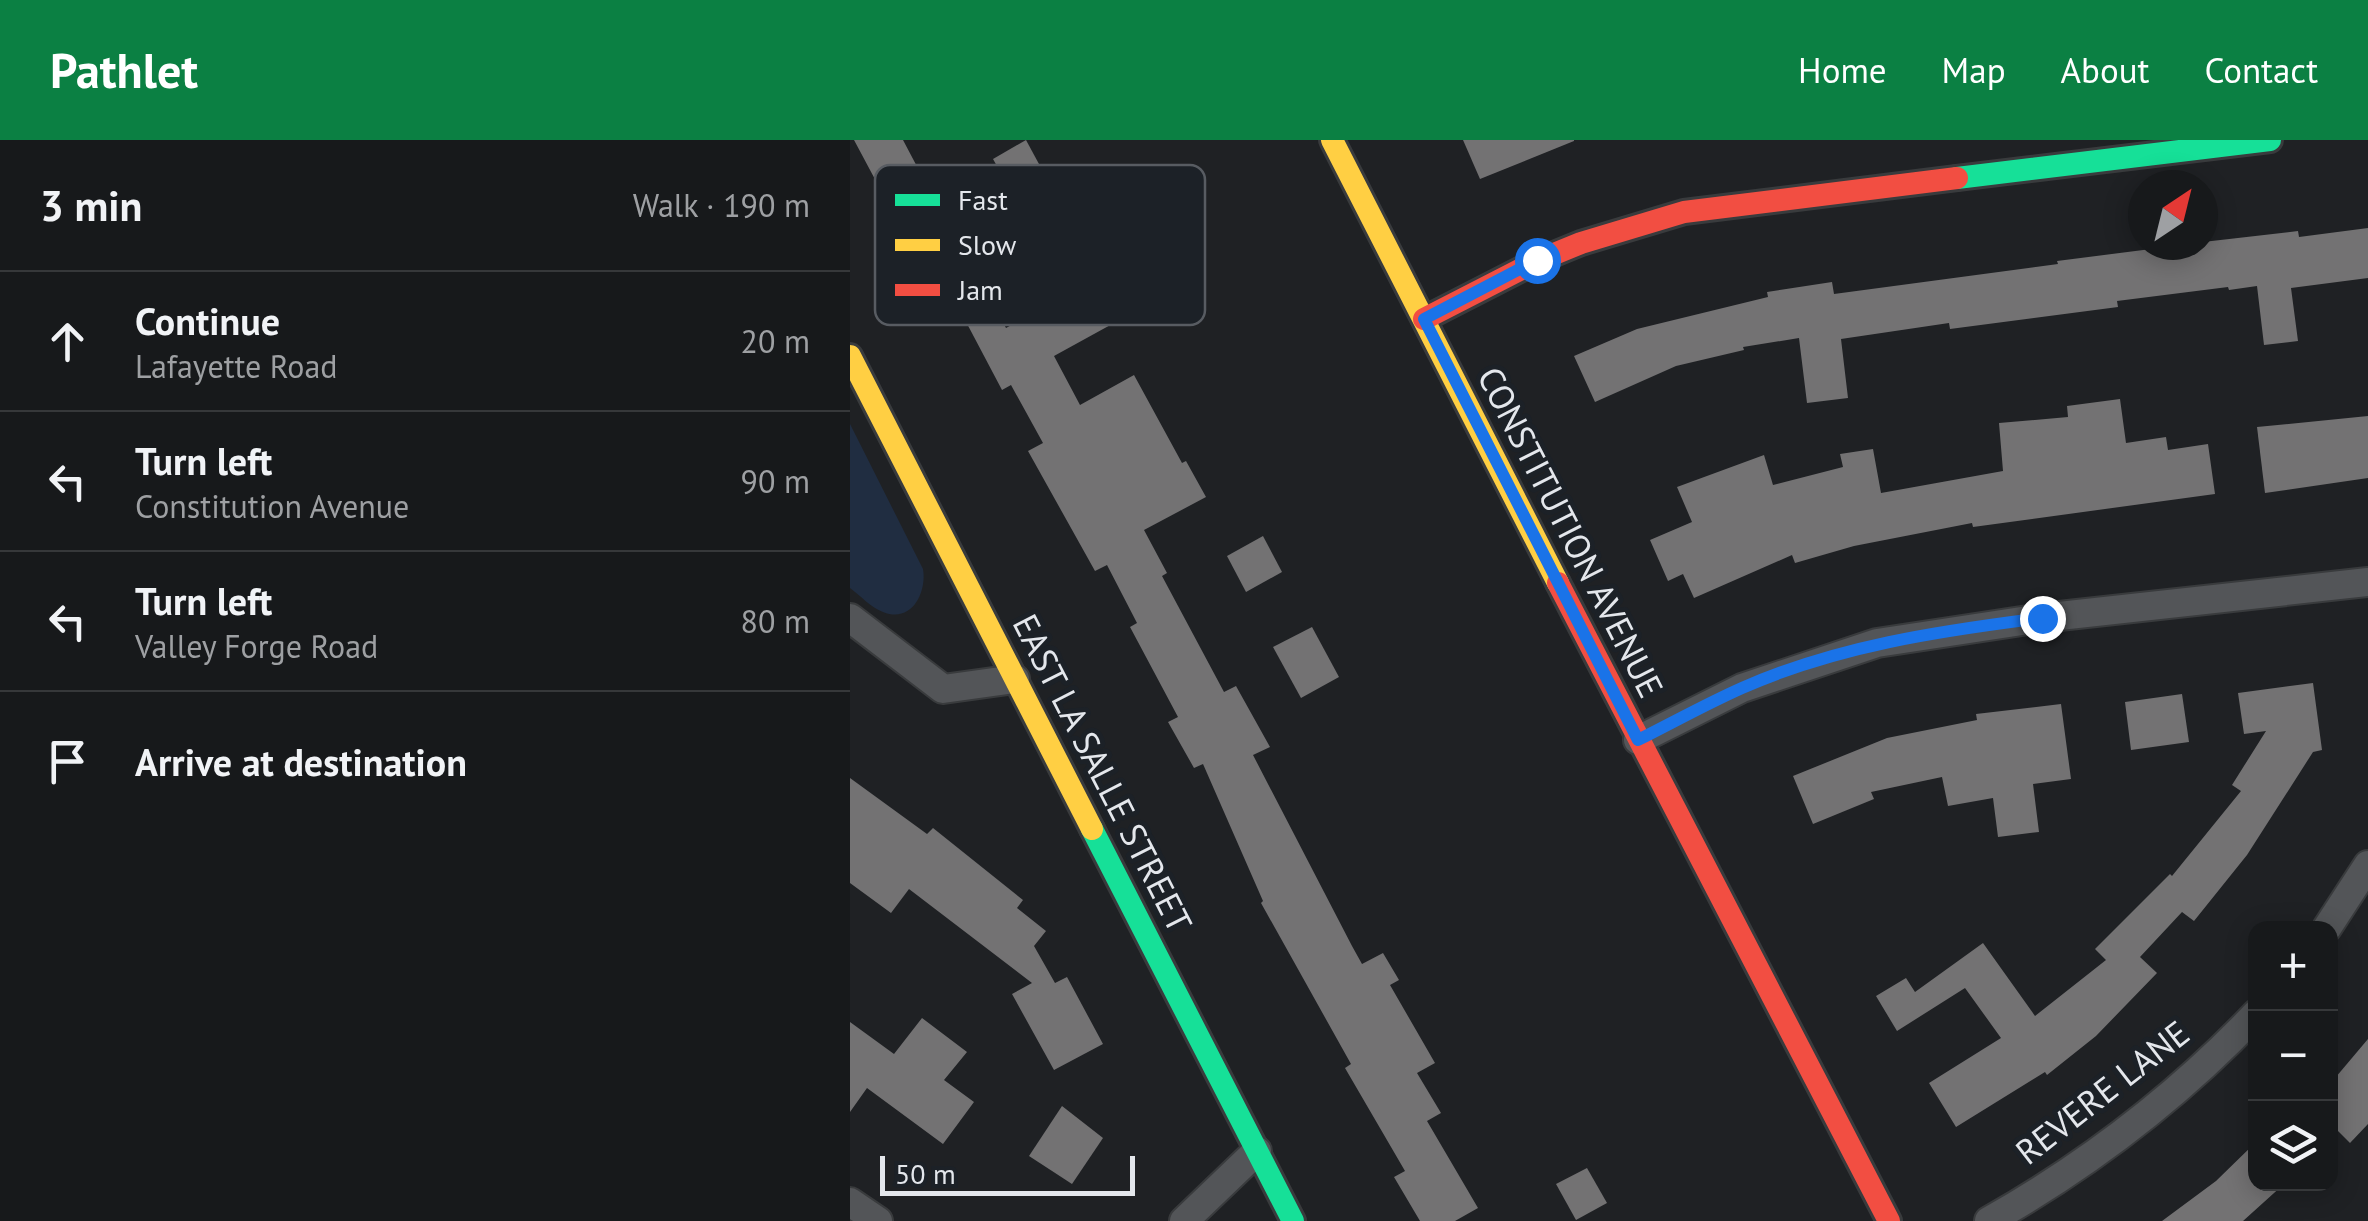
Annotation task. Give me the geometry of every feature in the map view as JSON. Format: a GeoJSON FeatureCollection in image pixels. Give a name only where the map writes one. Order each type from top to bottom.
{"type":"FeatureCollection","features":[{"type":"Feature","properties":{"kind":"street","name":"CONSTITUTION AVENUE"},"geometry":{"type":"LineString","coordinates":[[1332,140],[1889,1221]]}},
{"type":"Feature","properties":{"kind":"street"},"geometry":{"type":"LineString","coordinates":[[1424,319],[1537,260],[1684,212],[2270,140]]}},
{"type":"Feature","properties":{"kind":"street","name":"EAST LA SALLE STREET"},"geometry":{"type":"LineString","coordinates":[[850,356],[1293,1221]]}},
{"type":"Feature","properties":{"kind":"street"},"geometry":{"type":"LineString","coordinates":[[1638,740],[1742,688],[1877,643],[2002,623],[2368,582]]}},
{"type":"Feature","properties":{"kind":"street"},"geometry":{"type":"LineString","coordinates":[[850,618],[943,688],[1015,679]]}},
{"type":"Feature","properties":{"kind":"street"},"geometry":{"type":"LineString","coordinates":[[2332,921],[2368,865]]}},
{"type":"Feature","properties":{"kind":"street","name":"REVERE LANE"},"geometry":{"type":"LineString","coordinates":[[1988,1221],[2122,1134],[2248,1022]]}},
{"type":"Feature","properties":{"kind":"street"},"geometry":{"type":"LineString","coordinates":[[1184,1221],[1257,1151]]}},
{"type":"Feature","properties":{"kind":"street"},"geometry":{"type":"LineString","coordinates":[[850,1202],[878,1221]]}},
{"type":"Feature","properties":{"kind":"shaded area"},"geometry":{"type":"Polygon","coordinates":[[[850,424],[923,569],[920,596],[902,614],[879,610],[850,588],[850,424]]]}},
{"type":"Feature","properties":{"kind":"building"},"geometry":{"type":"Polygon","coordinates":[[[854,140],[903,140],[916,165],[875,165],[875,179],[854,140]]]}},
{"type":"Feature","properties":{"kind":"building"},"geometry":{"type":"Polygon","coordinates":[[[1026,140],[1040,165],[996,165],[993,159],[1026,140]]]}},
{"type":"Feature","properties":{"kind":"building"},"geometry":{"type":"Polygon","coordinates":[[[1463,140],[1574,140],[1574,141],[1480,179],[1463,140]]]}},
{"type":"Feature","properties":{"kind":"building"},"geometry":{"type":"Polygon","coordinates":[[[2368,228],[2368,278],[2291,288],[2298,341],[2264,345],[2257,286],[2117,301],[2118,307],[1950,329],[1949,323],[1841,339],[1848,398],[1807,403],[1799,338],[1743,347],[1744,350],[1676,366],[1595,402],[1574,356],[1637,329],[1768,297],[1767,292],[1832,282],[1834,294],[2128,252],[2128,260],[2218,260],[2218,240],[2298,231],[2299,237],[2368,228]]]}},
{"type":"Feature","properties":{"kind":"building"},"geometry":{"type":"Polygon","coordinates":[[[968,325],[1110,325],[1054,356],[1080,405],[1134,375],[1182,463],[1186,461],[1206,497],[1144,530],[1167,573],[1162,576],[1224,692],[1236,686],[1270,747],[1253,755],[1362,964],[1383,953],[1399,980],[1390,985],[1435,1063],[1417,1073],[1441,1113],[1427,1121],[1478,1208],[1455,1221],[1420,1221],[1394,1177],[1405,1171],[1345,1068],[1351,1064],[1261,903],[1203,764],[1194,768],[1168,722],[1178,717],[1130,627],[1137,623],[1107,565],[1095,571],[1028,451],[1043,443],[1011,385],[1002,390],[968,325]]]}},
{"type":"Feature","properties":{"kind":"building"},"geometry":{"type":"Polygon","coordinates":[[[2120,399],[2126,443],[2166,437],[2168,450],[2208,444],[2215,494],[1973,527],[1972,523],[1854,546],[1795,563],[1792,555],[1694,598],[1683,574],[1668,581],[1650,540],[1692,522],[1677,487],[1764,455],[1773,485],[1843,467],[1840,454],[1873,449],[1881,493],[2003,471],[1999,423],[2068,417],[2067,406],[2120,399]]]}},
{"type":"Feature","properties":{"kind":"building"},"geometry":{"type":"Polygon","coordinates":[[[2368,416],[2368,478],[2265,493],[2257,427],[2368,416]]]}},
{"type":"Feature","properties":{"kind":"building"},"geometry":{"type":"Polygon","coordinates":[[[1263,536],[1282,572],[1246,592],[1227,556],[1263,536]]]}},
{"type":"Feature","properties":{"kind":"building"},"geometry":{"type":"Polygon","coordinates":[[[1312,627],[1339,677],[1301,698],[1273,647],[1312,627]]]}},
{"type":"Feature","properties":{"kind":"building"},"geometry":{"type":"Polygon","coordinates":[[[2313,683],[2322,750],[2313,752],[2247,855],[2194,921],[2182,912],[2140,957],[2157,973],[2096,1036],[2047,1075],[2045,1072],[1956,1127],[1929,1083],[2001,1038],[1965,988],[1897,1031],[1876,996],[1906,978],[1915,992],[1983,943],[2035,1016],[2106,960],[2095,949],[2172,876],[2241,791],[2232,785],[2266,731],[2244,734],[2238,693],[2313,683]]]}},
{"type":"Feature","properties":{"kind":"building"},"geometry":{"type":"Polygon","coordinates":[[[2182,694],[2189,742],[2131,750],[2125,702],[2182,694]]]}},
{"type":"Feature","properties":{"kind":"building"},"geometry":{"type":"Polygon","coordinates":[[[2061,704],[2071,779],[2033,784],[2039,832],[1998,837],[1993,798],[1948,806],[1942,777],[1871,792],[1874,799],[1813,824],[1793,776],[1887,738],[1977,720],[1976,714],[2061,704]]]}},
{"type":"Feature","properties":{"kind":"building"},"geometry":{"type":"Polygon","coordinates":[[[850,778],[927,834],[933,828],[1023,900],[1017,908],[1046,931],[1034,946],[1055,983],[1067,977],[1103,1044],[1054,1070],[1012,994],[1032,983],[909,889],[891,913],[850,883],[850,778]]]}},
{"type":"Feature","properties":{"kind":"building"},"geometry":{"type":"Polygon","coordinates":[[[922,1018],[967,1052],[944,1080],[974,1102],[943,1144],[867,1088],[850,1112],[850,1022],[894,1054],[922,1018]]]}},
{"type":"Feature","properties":{"kind":"building"},"geometry":{"type":"Polygon","coordinates":[[[2368,1039],[2368,1124],[2350,1143],[2338,1131],[2338,1075],[2368,1039]]]}},
{"type":"Feature","properties":{"kind":"building"},"geometry":{"type":"Polygon","coordinates":[[[1062,1106],[1103,1138],[1072,1184],[1029,1156],[1062,1106]]]}},
{"type":"Feature","properties":{"kind":"building"},"geometry":{"type":"Polygon","coordinates":[[[2248,1150],[2248,1191],[2276,1191],[2243,1221],[2162,1221],[2216,1181],[2248,1150]]]}},
{"type":"Feature","properties":{"kind":"building"},"geometry":{"type":"Polygon","coordinates":[[[1587,1168],[1607,1203],[1576,1220],[1556,1184],[1587,1168]]]}},
{"type":"Feature","properties":{"kind":"traffic: fast"},"geometry":{"type":"LineString","coordinates":[[1957,178],[2270,140]]}},
{"type":"Feature","properties":{"kind":"traffic: fast"},"geometry":{"type":"LineString","coordinates":[[1092,829],[1293,1221]]}},
{"type":"Feature","properties":{"kind":"traffic: slow"},"geometry":{"type":"LineString","coordinates":[[1332,140],[1558,583]]}},
{"type":"Feature","properties":{"kind":"traffic: slow"},"geometry":{"type":"LineString","coordinates":[[850,356],[1092,829]]}},
{"type":"Feature","properties":{"kind":"traffic: jam"},"geometry":{"type":"LineString","coordinates":[[1424,319],[1537,261],[1581,243],[1684,212],[1957,178]]}},
{"type":"Feature","properties":{"kind":"traffic: jam"},"geometry":{"type":"LineString","coordinates":[[1558,583],[1889,1221]]}},
{"type":"Feature","properties":{"kind":"route"},"geometry":{"type":"LineString","coordinates":[[1537,260],[1424,319],[1638,740],[1742,688],[1877,643],[2042,618]]}}]}
